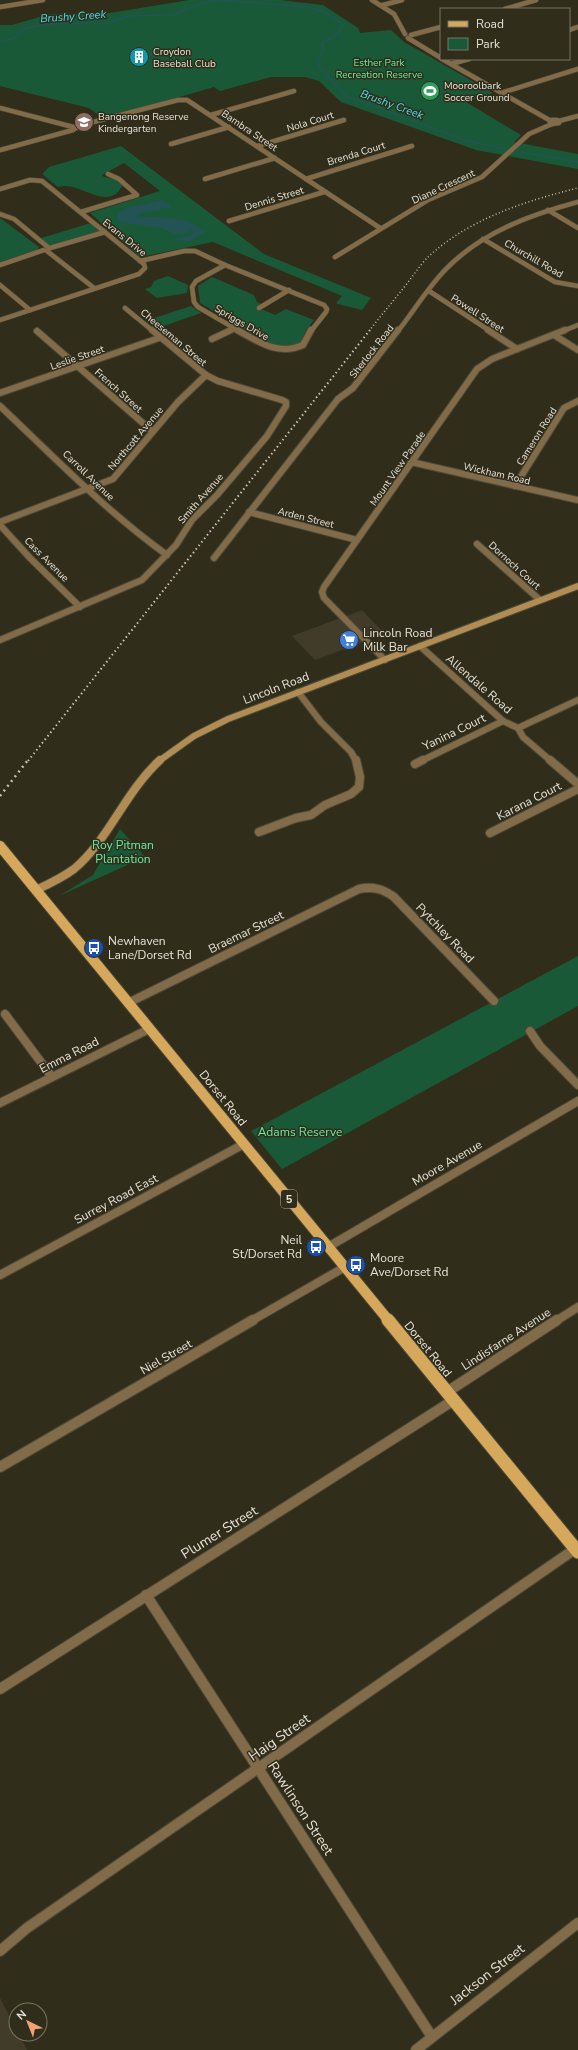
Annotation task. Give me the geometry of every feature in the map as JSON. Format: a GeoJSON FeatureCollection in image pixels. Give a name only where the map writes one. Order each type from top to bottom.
{"type":"FeatureCollection","features":[{"type":"Feature","properties":{"kind":"main road","name":"Lincoln Road"},"geometry":{"type":"LineString","coordinates":[[36,890],[61,878],[81,862],[99,841],[138,783],[149,770],[170,752],[196,734],[217,724],[298,692],[578,586]]}},
{"type":"Feature","properties":{"kind":"main road","name":"Dorset Road"},"geometry":{"type":"LineString","coordinates":[[0,846],[577,1551]]}},
{"type":"Feature","properties":{"kind":"street"},"geometry":{"type":"LineString","coordinates":[[0,7],[43,0]]}},
{"type":"Feature","properties":{"kind":"street"},"geometry":{"type":"LineString","coordinates":[[372,0],[383,5],[396,17],[400,28],[408,36],[440,58]]}},
{"type":"Feature","properties":{"kind":"street"},"geometry":{"type":"LineString","coordinates":[[383,5],[402,0]]}},
{"type":"Feature","properties":{"kind":"street"},"geometry":{"type":"LineString","coordinates":[[508,8],[536,0]]}},
{"type":"Feature","properties":{"kind":"street"},"geometry":{"type":"LineString","coordinates":[[408,36],[440,27]]}},
{"type":"Feature","properties":{"kind":"street"},"geometry":{"type":"LineString","coordinates":[[444,60],[552,122],[578,116]]}},
{"type":"Feature","properties":{"kind":"street"},"geometry":{"type":"LineString","coordinates":[[451,64],[465,60]]}},
{"type":"Feature","properties":{"kind":"street"},"geometry":{"type":"LineString","coordinates":[[501,93],[578,69]]}},
{"type":"Feature","properties":{"kind":"street"},"geometry":{"type":"LineString","coordinates":[[211,115],[294,91]]}},
{"type":"Feature","properties":{"kind":"street","name":"Bambra Street"},"geometry":{"type":"LineString","coordinates":[[0,150],[77,127],[181,100],[189,100],[306,178],[324,192],[380,228]]}},
{"type":"Feature","properties":{"kind":"street"},"geometry":{"type":"LineString","coordinates":[[0,108],[77,127]]}},
{"type":"Feature","properties":{"kind":"street"},"geometry":{"type":"LineString","coordinates":[[572,118],[578,121]]}},
{"type":"Feature","properties":{"kind":"street","name":"Nola Court"},"geometry":{"type":"LineString","coordinates":[[258,146],[344,120]]}},
{"type":"Feature","properties":{"kind":"street","name":"Diane Crescent"},"geometry":{"type":"LineString","coordinates":[[335,257],[380,228],[428,200],[482,177],[529,134],[552,122]]}},
{"type":"Feature","properties":{"kind":"street"},"geometry":{"type":"LineString","coordinates":[[171,144],[229,127]]}},
{"type":"Feature","properties":{"kind":"street","name":"Brenda Court"},"geometry":{"type":"LineString","coordinates":[[306,178],[412,146]]}},
{"type":"Feature","properties":{"kind":"street"},"geometry":{"type":"LineString","coordinates":[[205,179],[275,158]]}},
{"type":"Feature","properties":{"kind":"street"},"geometry":{"type":"LineString","coordinates":[[81,212],[137,195],[119,179],[108,174]]}},
{"type":"Feature","properties":{"kind":"street","name":"Evans Drive"},"geometry":{"type":"LineString","coordinates":[[0,189],[30,180],[40,180],[106,232],[145,266],[145,269],[141,272],[0,320]]}},
{"type":"Feature","properties":{"kind":"street","name":"Dennis Street"},"geometry":{"type":"LineString","coordinates":[[229,221],[324,192]]}},
{"type":"Feature","properties":{"kind":"street","name":"Sherlock Road"},"geometry":{"type":"LineString","coordinates":[[214,558],[338,399],[353,388],[452,263],[484,238],[516,222],[548,210],[578,202]]}},
{"type":"Feature","properties":{"kind":"street"},"geometry":{"type":"LineString","coordinates":[[548,210],[578,228]]}},
{"type":"Feature","properties":{"kind":"street"},"geometry":{"type":"LineString","coordinates":[[0,214],[11,219],[94,288]]}},
{"type":"Feature","properties":{"kind":"street"},"geometry":{"type":"LineString","coordinates":[[0,265],[106,232]]}},
{"type":"Feature","properties":{"kind":"street","name":"Churchill Road"},"geometry":{"type":"LineString","coordinates":[[484,238],[555,282],[578,286]]}},
{"type":"Feature","properties":{"kind":"street","name":"Spriggs Drive"},"geometry":{"type":"LineString","coordinates":[[140,261],[192,250],[322,304],[327,309],[326,312],[309,333],[303,345],[288,350],[273,349],[202,309],[194,302],[192,287],[196,281],[225,265]]}},
{"type":"Feature","properties":{"kind":"street"},"geometry":{"type":"LineString","coordinates":[[0,285],[30,310]]}},
{"type":"Feature","properties":{"kind":"street"},"geometry":{"type":"LineString","coordinates":[[259,308],[289,290]]}},
{"type":"Feature","properties":{"kind":"street","name":"Powell Street"},"geometry":{"type":"LineString","coordinates":[[429,291],[517,349]]}},
{"type":"Feature","properties":{"kind":"street","name":"Cheeseman Street"},"geometry":{"type":"LineString","coordinates":[[125,308],[206,376],[282,400]]}},
{"type":"Feature","properties":{"kind":"street","name":"Mount View Parade"},"geometry":{"type":"LineString","coordinates":[[384,660],[322,595],[324,587],[477,368],[486,362],[578,325]]}},
{"type":"Feature","properties":{"kind":"street"},"geometry":{"type":"LineString","coordinates":[[212,339],[235,328]]}},
{"type":"Feature","properties":{"kind":"street","name":"French Street"},"geometry":{"type":"LineString","coordinates":[[37,331],[152,431]]}},
{"type":"Feature","properties":{"kind":"street"},"geometry":{"type":"LineString","coordinates":[[554,335],[578,350]]}},
{"type":"Feature","properties":{"kind":"street","name":"Leslie Street"},"geometry":{"type":"LineString","coordinates":[[0,393],[159,338]]}},
{"type":"Feature","properties":{"kind":"street","name":"Northcott Avenue"},"geometry":{"type":"LineString","coordinates":[[0,524],[113,479],[178,402],[206,376]]}},
{"type":"Feature","properties":{"kind":"street","name":"Smith Avenue"},"geometry":{"type":"LineString","coordinates":[[0,640],[142,580],[176,545],[192,520],[217,495],[267,436],[286,406],[286,402],[282,400]]}},
{"type":"Feature","properties":{"kind":"street","name":"Cameron Road"},"geometry":{"type":"LineString","coordinates":[[515,486],[564,408],[578,401]]}},
{"type":"Feature","properties":{"kind":"street","name":"Carroll Avenue"},"geometry":{"type":"LineString","coordinates":[[0,406],[146,540],[167,555]]}},
{"type":"Feature","properties":{"kind":"street","name":"Wickham Road"},"geometry":{"type":"LineString","coordinates":[[411,462],[578,500]]}},
{"type":"Feature","properties":{"kind":"street","name":"Arden Street"},"geometry":{"type":"LineString","coordinates":[[249,512],[357,540]]}},
{"type":"Feature","properties":{"kind":"street","name":"Cass Avenue"},"geometry":{"type":"LineString","coordinates":[[0,524],[30,558],[80,606]]}},
{"type":"Feature","properties":{"kind":"street","name":"Dornoch Court"},"geometry":{"type":"LineString","coordinates":[[477,544],[540,600]]}},
{"type":"Feature","properties":{"kind":"street","name":"Allendale Road"},"geometry":{"type":"LineString","coordinates":[[420,646],[503,721],[518,728],[523,736],[578,784]]}},
{"type":"Feature","properties":{"kind":"street"},"geometry":{"type":"LineString","coordinates":[[259,832],[296,818],[311,815],[325,805],[351,794],[359,787],[360,775],[358,766],[350,748],[332,734],[298,692]]}},
{"type":"Feature","properties":{"kind":"street"},"geometry":{"type":"LineString","coordinates":[[518,728],[578,700]]}},
{"type":"Feature","properties":{"kind":"street","name":"Yanina Court"},"geometry":{"type":"LineString","coordinates":[[415,764],[503,721]]}},
{"type":"Feature","properties":{"kind":"street","name":"Karana Court"},"geometry":{"type":"LineString","coordinates":[[490,833],[578,789]]}},
{"type":"Feature","properties":{"kind":"street","name":"Pytchley Road"},"geometry":{"type":"LineString","coordinates":[[375,887],[382,889],[394,897],[494,1001]]}},
{"type":"Feature","properties":{"kind":"street","name":"Braemar Street"},"geometry":{"type":"LineString","coordinates":[[128,1003],[359,889],[375,887]]}},
{"type":"Feature","properties":{"kind":"street"},"geometry":{"type":"LineString","coordinates":[[4,1014],[52,1078]]}},
{"type":"Feature","properties":{"kind":"street","name":"Emma Road"},"geometry":{"type":"LineString","coordinates":[[1,1101],[52,1078],[149,1029]]}},
{"type":"Feature","properties":{"kind":"street"},"geometry":{"type":"LineString","coordinates":[[530,1031],[540,1046],[578,1085]]}},
{"type":"Feature","properties":{"kind":"street","name":"Moore Avenue"},"geometry":{"type":"LineString","coordinates":[[328,1247],[578,1101]]}},
{"type":"Feature","properties":{"kind":"street","name":"Surrey Road East"},"geometry":{"type":"LineString","coordinates":[[0,1275],[244,1144]]}},
{"type":"Feature","properties":{"kind":"street","name":"Niel Street"},"geometry":{"type":"LineString","coordinates":[[0,1467],[345,1267]]}},
{"type":"Feature","properties":{"kind":"street","name":"Lindisfarne Avenue"},"geometry":{"type":"LineString","coordinates":[[450,1396],[578,1308]]}},
{"type":"Feature","properties":{"kind":"street","name":"Plumer Street"},"geometry":{"type":"LineString","coordinates":[[0,1689],[450,1396]]}},
{"type":"Feature","properties":{"kind":"street","name":"Haig Street"},"geometry":{"type":"LineString","coordinates":[[0,1951],[27,1928],[577,1551]]}},
{"type":"Feature","properties":{"kind":"street","name":"Rawlinson Street"},"geometry":{"type":"LineString","coordinates":[[146,1595],[432,2036]]}},
{"type":"Feature","properties":{"kind":"street","name":"Jackson Street"},"geometry":{"type":"LineString","coordinates":[[416,2050],[578,1923]]}},
{"type":"Feature","properties":{"kind":"shaded area"},"geometry":{"type":"Polygon","coordinates":[[[362,610],[385,634],[315,660],[292,636],[362,610]]]}},
{"type":"Feature","properties":{"kind":"shaded area"},"geometry":{"type":"Polygon","coordinates":[[[0,1998],[8,2014],[8,2042],[23,2042],[27,2050],[0,2050],[0,1998]]]}},
{"type":"Feature","properties":{"kind":"green space","name":"Esther Park Recreation Reserve"},"geometry":{"type":"Polygon","coordinates":[[[189,0],[280,0],[323,5],[358,28],[360,33],[391,30],[404,42],[493,93],[466,102],[521,135],[514,142],[578,154],[578,169],[476,150],[341,102],[319,81],[305,77],[271,77],[220,91],[214,87],[104,119],[89,108],[0,86],[0,25],[12,25],[50,14],[110,13],[189,0]]]}},
{"type":"Feature","properties":{"kind":"green space"},"geometry":{"type":"Polygon","coordinates":[[[121,146],[264,254],[371,298],[362,310],[338,304],[336,303],[342,296],[213,242],[140,257],[90,213],[160,191],[124,163],[102,175],[104,177],[115,179],[124,185],[116,194],[109,197],[102,197],[73,187],[58,187],[42,174],[49,167],[121,146]]]}},
{"type":"Feature","properties":{"kind":"green space"},"geometry":{"type":"Polygon","coordinates":[[[0,218],[39,247],[37,250],[0,262],[0,218]]]}},
{"type":"Feature","properties":{"kind":"green space"},"geometry":{"type":"Polygon","coordinates":[[[91,223],[99,231],[50,246],[38,239],[91,223]]]}},
{"type":"Feature","properties":{"kind":"green space"},"geometry":{"type":"Polygon","coordinates":[[[168,276],[188,285],[187,293],[157,298],[145,289],[151,287],[154,281],[168,276]]]}},
{"type":"Feature","properties":{"kind":"green space"},"geometry":{"type":"Polygon","coordinates":[[[212,277],[254,295],[257,302],[261,304],[257,307],[275,315],[286,309],[314,320],[306,330],[300,343],[291,347],[272,345],[200,303],[198,286],[212,277]]]}},
{"type":"Feature","properties":{"kind":"green space"},"geometry":{"type":"Polygon","coordinates":[[[191,306],[201,313],[158,328],[148,320],[191,306]]]}},
{"type":"Feature","properties":{"kind":"green space","name":"Roy Pitman Plantation"},"geometry":{"type":"Polygon","coordinates":[[[120,829],[145,857],[59,896],[93,875],[120,829]]]}},
{"type":"Feature","properties":{"kind":"green space","name":"Adams Reserve"},"geometry":{"type":"Polygon","coordinates":[[[578,956],[578,1006],[282,1169],[251,1131],[578,956]]]}},
{"type":"Feature","properties":{"kind":"water"},"geometry":{"type":"Polygon","coordinates":[[[162,200],[172,207],[137,214],[138,217],[174,218],[191,222],[205,232],[190,241],[173,240],[189,236],[195,232],[192,230],[184,234],[174,234],[162,228],[119,222],[117,214],[128,208],[162,200]]]}},
{"type":"Feature","properties":{"kind":"waterway","name":"Brushy Creek"},"geometry":{"type":"LineString","coordinates":[[0,41],[13,39],[24,29],[46,24],[105,23],[130,16],[172,15],[200,4],[219,0]]}},
{"type":"Feature","properties":{"kind":"waterway","name":"Brushy Creek"},"geometry":{"type":"LineString","coordinates":[[220,0],[308,7],[325,12],[343,25],[336,35],[322,43],[323,49],[318,63],[320,68],[346,96],[468,141],[506,149]]}},
{"type":"Feature","properties":{"kind":"waterway","name":"Brushy Creek"},"geometry":{"type":"LineString","coordinates":[[520,152],[578,162]]}},
{"type":"Feature","properties":{"kind":"railway"},"geometry":{"type":"LineString","coordinates":[[369,331],[428,257],[461,232],[498,213],[538,199],[578,188]]}},
{"type":"Feature","properties":{"kind":"railway"},"geometry":{"type":"LineString","coordinates":[[28,761],[370,330]]}},
{"type":"Feature","properties":{"kind":"railway"},"geometry":{"type":"LineString","coordinates":[[0,796],[28,760]]}},
{"type":"Feature","properties":{"kind":"place","name":"Croydon Baseball Club"},"geometry":{"type":"Point","coordinates":[139,57]}},
{"type":"Feature","properties":{"kind":"place","name":"Mooroolbark Soccer Ground"},"geometry":{"type":"Point","coordinates":[430,91]}},
{"type":"Feature","properties":{"kind":"place","name":"Bangenong Reserve Kindergarten"},"geometry":{"type":"Point","coordinates":[84,122]}},
{"type":"Feature","properties":{"kind":"place","name":"Lincoln Road Milk Bar"},"geometry":{"type":"Point","coordinates":[349,640]}},
{"type":"Feature","properties":{"kind":"place","name":"Newhaven Lane/Dorset Rd"},"geometry":{"type":"Point","coordinates":[94,948]}},
{"type":"Feature","properties":{"kind":"place","name":"Neil St/Dorset Rd"},"geometry":{"type":"Point","coordinates":[316,1247]}},
{"type":"Feature","properties":{"kind":"place","name":"Moore Ave/Dorset Rd"},"geometry":{"type":"Point","coordinates":[356,1265]}}]}
